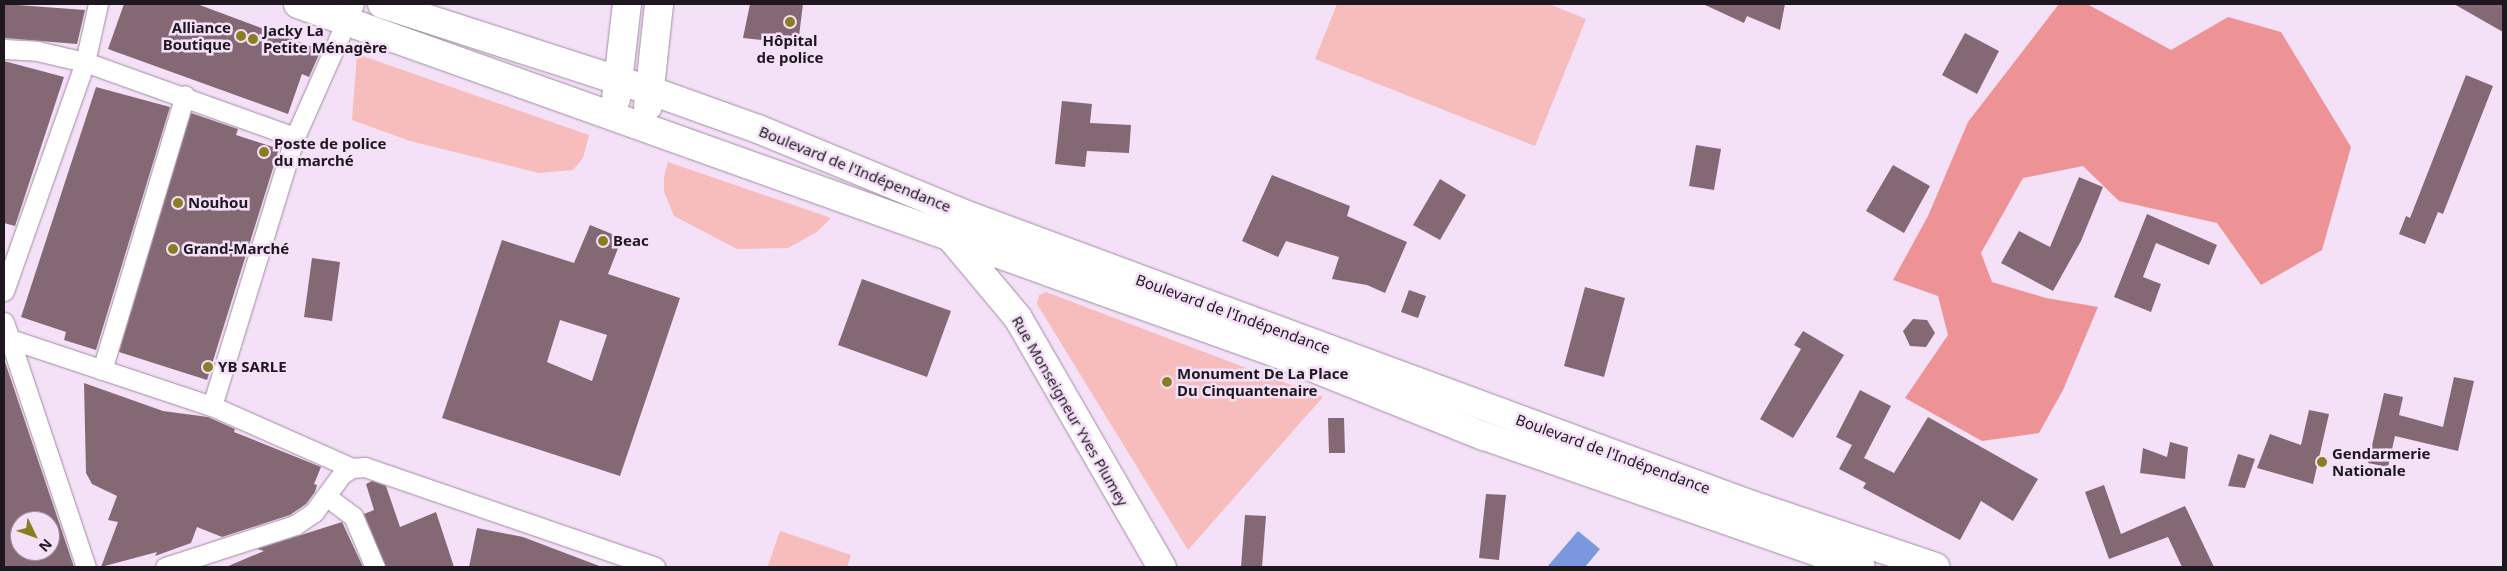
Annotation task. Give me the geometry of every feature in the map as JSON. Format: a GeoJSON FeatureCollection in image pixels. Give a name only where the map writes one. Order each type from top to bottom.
{"type":"FeatureCollection","features":[{"type":"Feature","properties":{"kind":"main road","name":"Boulevard de l'Indépendance"},"geometry":{"type":"LineString","coordinates":[[298,4],[350,12],[614,118],[1276,353],[1484,436],[1861,567]]}},
{"type":"Feature","properties":{"kind":"main road","name":"Boulevard de l'Indépendance"},"geometry":{"type":"LineString","coordinates":[[385,4],[649,90],[887,181],[972,217],[1746,503],[1935,567]]}},
{"type":"Feature","properties":{"kind":"main road"},"geometry":{"type":"LineString","coordinates":[[614,118],[627,4]]}},
{"type":"Feature","properties":{"kind":"main road"},"geometry":{"type":"LineString","coordinates":[[646,128],[659,4]]}},
{"type":"Feature","properties":{"kind":"main road"},"geometry":{"type":"LineString","coordinates":[[887,181],[951,238]]}},
{"type":"Feature","properties":{"kind":"main road","name":"Rue Monseigneur Yves Plumey"},"geometry":{"type":"LineString","coordinates":[[951,238],[1018,318],[1162,567]]}},
{"type":"Feature","properties":{"kind":"street"},"geometry":{"type":"LineString","coordinates":[[4,292],[85,62],[98,4]]}},
{"type":"Feature","properties":{"kind":"street"},"geometry":{"type":"LineString","coordinates":[[212,406],[295,137],[350,12]]}},
{"type":"Feature","properties":{"kind":"street"},"geometry":{"type":"LineString","coordinates":[[4,49],[37,51],[85,62],[185,95],[295,137]]}},
{"type":"Feature","properties":{"kind":"street"},"geometry":{"type":"LineString","coordinates":[[102,370],[185,95]]}},
{"type":"Feature","properties":{"kind":"street"},"geometry":{"type":"LineString","coordinates":[[6,333],[102,370],[212,406],[352,468]]}},
{"type":"Feature","properties":{"kind":"street"},"geometry":{"type":"LineString","coordinates":[[6,333],[86,567]]}},
{"type":"Feature","properties":{"kind":"street"},"geometry":{"type":"LineString","coordinates":[[165,567],[295,525],[314,512],[342,474],[352,468],[364,467],[394,475],[451,499],[654,567]]}},
{"type":"Feature","properties":{"kind":"street"},"geometry":{"type":"LineString","coordinates":[[326,496],[352,516],[375,567]]}},
{"type":"Feature","properties":{"kind":"shaded area"},"geometry":{"type":"Polygon","coordinates":[[[1337,4],[1549,4],[1586,19],[1535,146],[1315,59],[1337,4]]]}},
{"type":"Feature","properties":{"kind":"shaded area"},"geometry":{"type":"Polygon","coordinates":[[[2059,4],[2087,4],[2171,50],[2228,17],[2281,32],[2351,147],[2322,250],[2261,285],[2217,223],[2119,201],[2083,166],[2023,178],[1981,253],[1992,282],[2046,298],[2098,307],[2063,390],[2039,433],[1982,441],[1905,398],[1948,335],[1938,296],[1893,280],[1928,216],[1968,122],[2059,4]]]}},
{"type":"Feature","properties":{"kind":"shaded area"},"geometry":{"type":"Polygon","coordinates":[[[357,54],[589,135],[583,158],[573,170],[539,173],[410,141],[352,120],[357,54]]]}},
{"type":"Feature","properties":{"kind":"shaded area"},"geometry":{"type":"Polygon","coordinates":[[[668,162],[831,218],[817,232],[788,248],[737,249],[674,216],[664,192],[664,176],[668,162]]]}},
{"type":"Feature","properties":{"kind":"shaded area"},"geometry":{"type":"Polygon","coordinates":[[[1046,292],[1323,397],[1188,550],[1037,304],[1039,295],[1046,292]]]}},
{"type":"Feature","properties":{"kind":"shaded area"},"geometry":{"type":"Polygon","coordinates":[[[780,531],[851,555],[847,567],[768,566],[780,531]]]}},
{"type":"Feature","properties":{"kind":"water"},"geometry":{"type":"Polygon","coordinates":[[[1578,531],[1600,549],[1585,567],[1547,567],[1578,531]]]}},
{"type":"Feature","properties":{"kind":"building"},"geometry":{"type":"Polygon","coordinates":[[[4,4],[85,10],[77,44],[4,38],[4,4]]]}},
{"type":"Feature","properties":{"kind":"building"},"geometry":{"type":"Polygon","coordinates":[[[124,4],[197,4],[321,50],[309,77],[302,74],[288,114],[108,49],[124,4]]]}},
{"type":"Feature","properties":{"kind":"building"},"geometry":{"type":"Polygon","coordinates":[[[750,4],[803,4],[798,44],[743,38],[750,4]]]}},
{"type":"Feature","properties":{"kind":"building"},"geometry":{"type":"Polygon","coordinates":[[[1703,4],[1785,4],[1780,30],[1747,16],[1744,23],[1703,4]]]}},
{"type":"Feature","properties":{"kind":"building"},"geometry":{"type":"Polygon","coordinates":[[[2454,4],[2503,4],[2503,32],[2454,4]]]}},
{"type":"Feature","properties":{"kind":"building"},"geometry":{"type":"Polygon","coordinates":[[[1965,33],[1999,51],[1977,94],[1942,75],[1965,33]]]}},
{"type":"Feature","properties":{"kind":"building"},"geometry":{"type":"Polygon","coordinates":[[[4,61],[64,77],[15,226],[4,223],[4,61]]]}},
{"type":"Feature","properties":{"kind":"building"},"geometry":{"type":"Polygon","coordinates":[[[2466,75],[2493,86],[2443,214],[2438,212],[2425,244],[2399,234],[2406,216],[2410,218],[2466,75]]]}},
{"type":"Feature","properties":{"kind":"building"},"geometry":{"type":"Polygon","coordinates":[[[96,87],[170,107],[96,350],[64,340],[66,332],[21,317],[96,87]]]}},
{"type":"Feature","properties":{"kind":"building"},"geometry":{"type":"Polygon","coordinates":[[[1062,101],[1092,104],[1090,123],[1131,125],[1129,153],[1087,151],[1085,167],[1055,164],[1062,101]]]}},
{"type":"Feature","properties":{"kind":"building"},"geometry":{"type":"Polygon","coordinates":[[[191,113],[238,129],[236,135],[279,149],[207,380],[119,352],[191,113]]]}},
{"type":"Feature","properties":{"kind":"building"},"geometry":{"type":"Polygon","coordinates":[[[1696,145],[1721,149],[1714,190],[1689,186],[1696,145]]]}},
{"type":"Feature","properties":{"kind":"building"},"geometry":{"type":"Polygon","coordinates":[[[1893,165],[1930,186],[1904,233],[1866,211],[1893,165]]]}},
{"type":"Feature","properties":{"kind":"building"},"geometry":{"type":"Polygon","coordinates":[[[1272,175],[1350,206],[1347,216],[1407,242],[1385,293],[1367,285],[1332,279],[1339,257],[1286,241],[1278,257],[1242,241],[1272,175]]]}},
{"type":"Feature","properties":{"kind":"building"},"geometry":{"type":"Polygon","coordinates":[[[2079,177],[2103,187],[2081,241],[2053,291],[2001,263],[2019,231],[2050,247],[2079,177]]]}},
{"type":"Feature","properties":{"kind":"building"},"geometry":{"type":"Polygon","coordinates":[[[1440,179],[1466,195],[1440,240],[1413,225],[1440,179]]]}},
{"type":"Feature","properties":{"kind":"building"},"geometry":{"type":"Polygon","coordinates":[[[2147,214],[2217,245],[2209,265],[2156,243],[2143,277],[2161,284],[2151,312],[2114,297],[2147,214]]]}},
{"type":"Feature","properties":{"kind":"building"},"geometry":{"type":"Polygon","coordinates":[[[590,225],[622,238],[608,274],[680,298],[620,476],[442,418],[502,240],[574,263],[590,225]],[[560,320],[547,362],[592,381],[607,335],[560,320]]]}},
{"type":"Feature","properties":{"kind":"building"},"geometry":{"type":"Polygon","coordinates":[[[312,258],[340,262],[332,321],[304,317],[312,258]]]}},
{"type":"Feature","properties":{"kind":"building"},"geometry":{"type":"Polygon","coordinates":[[[862,279],[951,311],[927,377],[838,345],[862,279]]]}},
{"type":"Feature","properties":{"kind":"building"},"geometry":{"type":"Polygon","coordinates":[[[1585,287],[1625,298],[1604,377],[1564,366],[1585,287]]]}},
{"type":"Feature","properties":{"kind":"building"},"geometry":{"type":"Polygon","coordinates":[[[1409,290],[1426,296],[1418,318],[1401,312],[1409,290]]]}},
{"type":"Feature","properties":{"kind":"building"},"geometry":{"type":"Polygon","coordinates":[[[1913,319],[1927,320],[1935,333],[1926,347],[1910,346],[1903,331],[1913,319]]]}},
{"type":"Feature","properties":{"kind":"building"},"geometry":{"type":"Polygon","coordinates":[[[1803,331],[1844,355],[1793,438],[1760,419],[1801,349],[1794,345],[1803,331]]]}},
{"type":"Feature","properties":{"kind":"building"},"geometry":{"type":"Polygon","coordinates":[[[4,359],[55,511],[10,511],[10,561],[60,561],[60,525],[74,567],[4,567],[4,359]]]}},
{"type":"Feature","properties":{"kind":"building"},"geometry":{"type":"Polygon","coordinates":[[[2454,377],[2474,381],[2458,451],[2395,436],[2388,467],[2368,463],[2384,393],[2403,397],[2399,415],[2443,427],[2454,377]]]}},
{"type":"Feature","properties":{"kind":"building"},"geometry":{"type":"Polygon","coordinates":[[[84,383],[163,411],[208,417],[235,429],[234,432],[321,467],[314,484],[317,485],[315,492],[306,504],[290,515],[222,537],[197,527],[191,543],[155,556],[157,552],[101,567],[118,522],[108,520],[117,496],[92,484],[86,473],[84,383]]]}},
{"type":"Feature","properties":{"kind":"building"},"geometry":{"type":"Polygon","coordinates":[[[1860,390],[1891,406],[1864,458],[1894,473],[1928,417],[2038,479],[2013,521],[1981,501],[1960,540],[1863,488],[1866,483],[1839,469],[1852,445],[1836,437],[1860,390]]]}},
{"type":"Feature","properties":{"kind":"building"},"geometry":{"type":"Polygon","coordinates":[[[2309,410],[2329,414],[2313,484],[2257,468],[2270,434],[2301,445],[2309,410]]]}},
{"type":"Feature","properties":{"kind":"building"},"geometry":{"type":"Polygon","coordinates":[[[1328,418],[1344,418],[1345,453],[1329,453],[1328,418]]]}},
{"type":"Feature","properties":{"kind":"building"},"geometry":{"type":"Polygon","coordinates":[[[2170,442],[2188,447],[2185,479],[2140,473],[2143,448],[2167,457],[2170,442]]]}},
{"type":"Feature","properties":{"kind":"building"},"geometry":{"type":"Polygon","coordinates":[[[2238,454],[2255,459],[2245,488],[2228,486],[2238,454]]]}},
{"type":"Feature","properties":{"kind":"building"},"geometry":{"type":"Polygon","coordinates":[[[372,481],[386,486],[400,527],[436,512],[454,567],[386,567],[364,514],[374,510],[366,484],[372,481]]]}},
{"type":"Feature","properties":{"kind":"building"},"geometry":{"type":"Polygon","coordinates":[[[2104,485],[2121,534],[2185,506],[2214,567],[2182,567],[2168,537],[2109,559],[2085,492],[2104,485]]]}},
{"type":"Feature","properties":{"kind":"building"},"geometry":{"type":"Polygon","coordinates":[[[1486,494],[1506,495],[1499,560],[1479,558],[1486,494]]]}},
{"type":"Feature","properties":{"kind":"building"},"geometry":{"type":"Polygon","coordinates":[[[1245,515],[1266,516],[1262,567],[1241,567],[1245,515]]]}},
{"type":"Feature","properties":{"kind":"building"},"geometry":{"type":"Polygon","coordinates":[[[342,522],[363,567],[226,567],[264,551],[257,549],[342,522]]]}},
{"type":"Feature","properties":{"kind":"building"},"geometry":{"type":"Polygon","coordinates":[[[477,528],[523,537],[602,567],[469,567],[477,528]]]}},
{"type":"Feature","properties":{"kind":"place","name":"Hôpital de police"},"geometry":{"type":"Point","coordinates":[790,22]}},
{"type":"Feature","properties":{"kind":"place","name":"Alliance Boutique"},"geometry":{"type":"Point","coordinates":[241,36]}},
{"type":"Feature","properties":{"kind":"place","name":"Jacky La Petite Ménagère"},"geometry":{"type":"Point","coordinates":[253,39]}},
{"type":"Feature","properties":{"kind":"place","name":"Poste de police du marché"},"geometry":{"type":"Point","coordinates":[264,152]}},
{"type":"Feature","properties":{"kind":"place","name":"Nouhou"},"geometry":{"type":"Point","coordinates":[178,203]}},
{"type":"Feature","properties":{"kind":"place","name":"Beac"},"geometry":{"type":"Point","coordinates":[603,241]}},
{"type":"Feature","properties":{"kind":"place","name":"Grand-Marché"},"geometry":{"type":"Point","coordinates":[173,249]}},
{"type":"Feature","properties":{"kind":"place","name":"YB SARLE"},"geometry":{"type":"Point","coordinates":[208,367]}},
{"type":"Feature","properties":{"kind":"place","name":"Monument De La Place Du Cinquantenaire"},"geometry":{"type":"Point","coordinates":[1167,382]}},
{"type":"Feature","properties":{"kind":"place","name":"Gendarmerie Nationale"},"geometry":{"type":"Point","coordinates":[2322,462]}}]}
